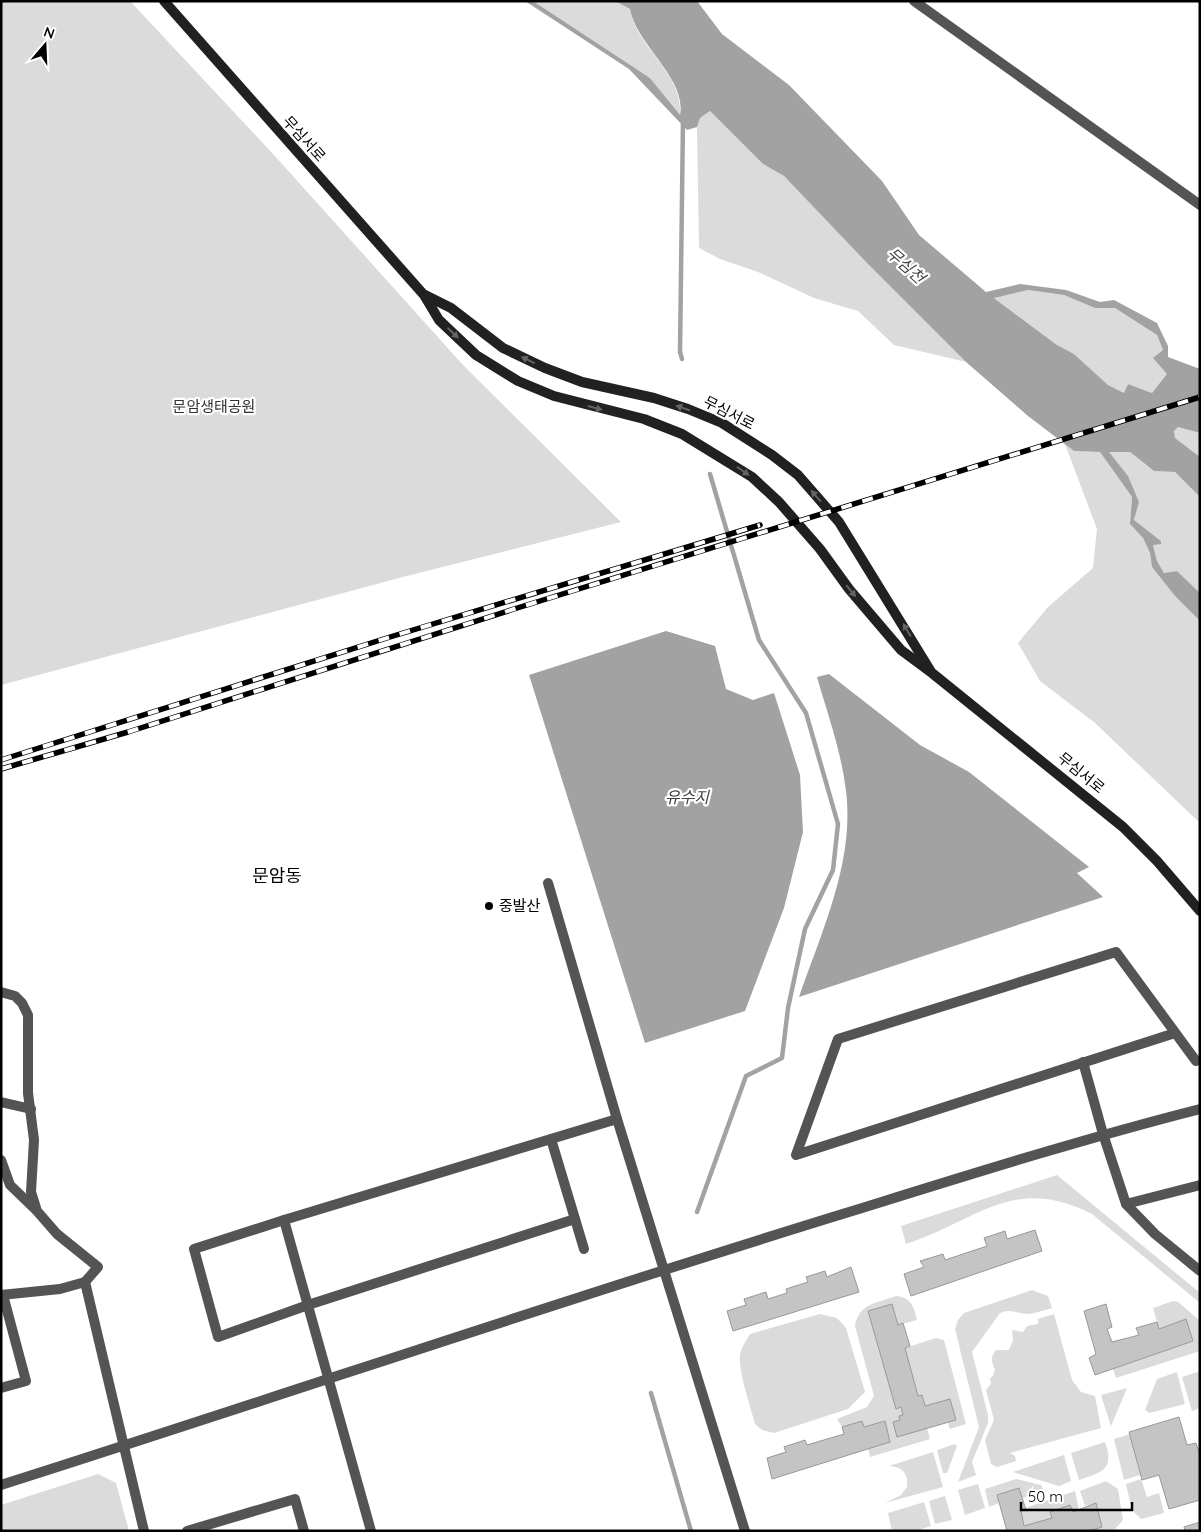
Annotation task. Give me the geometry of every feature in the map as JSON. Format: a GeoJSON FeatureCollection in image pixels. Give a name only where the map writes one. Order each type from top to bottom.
{"type":"FeatureCollection","features":[{"type":"Feature","properties":{"kind":"street","name":"무심서로"},"geometry":{"type":"LineString","coordinates":[[164,1],[185,28],[424,295],[439,320],[476,355],[518,381],[554,396],[644,419],[682,434],[752,477],[779,502],[820,549],[849,589],[900,650],[932,673],[1123,827],[1200,911]]}},
{"type":"Feature","properties":{"kind":"street"},"geometry":{"type":"LineString","coordinates":[[914,1],[1200,205]]}},
{"type":"Feature","properties":{"kind":"street","name":"무심서로"},"geometry":{"type":"LineString","coordinates":[[424,295],[451,308],[503,348],[545,368],[582,382],[654,398],[688,409],[722,423],[772,455],[798,476],[840,522],[932,673]]}},
{"type":"Feature","properties":{"kind":"street"},"geometry":{"type":"LineString","coordinates":[[548,882],[617,1119],[745,1531]]}},
{"type":"Feature","properties":{"kind":"street"},"geometry":{"type":"LineString","coordinates":[[1175,1032],[796,1154],[838,1039],[1116,952],[1175,1032],[1196,1061]]}},
{"type":"Feature","properties":{"kind":"street"},"geometry":{"type":"LineString","coordinates":[[1,992],[15,996],[22,1003],[28,1015],[28,1093],[34,1140],[31,1192],[37,1211]]}},
{"type":"Feature","properties":{"kind":"street"},"geometry":{"type":"LineString","coordinates":[[1083,1062],[1103,1134],[1126,1204],[1155,1234],[1200,1271]]}},
{"type":"Feature","properties":{"kind":"street"},"geometry":{"type":"LineString","coordinates":[[1,1102],[31,1109]]}},
{"type":"Feature","properties":{"kind":"street"},"geometry":{"type":"LineString","coordinates":[[1,1485],[329,1380],[665,1269],[1103,1134],[1200,1109]]}},
{"type":"Feature","properties":{"kind":"street"},"geometry":{"type":"LineString","coordinates":[[575,1219],[308,1305],[218,1337],[194,1249],[617,1119]]}},
{"type":"Feature","properties":{"kind":"street"},"geometry":{"type":"LineString","coordinates":[[551,1139],[584,1249]]}},
{"type":"Feature","properties":{"kind":"street"},"geometry":{"type":"LineString","coordinates":[[1,1160],[10,1185],[57,1234],[98,1267],[85,1282],[60,1289],[2,1295],[26,1380],[1,1388]]}},
{"type":"Feature","properties":{"kind":"street"},"geometry":{"type":"LineString","coordinates":[[1126,1204],[1200,1185]]}},
{"type":"Feature","properties":{"kind":"street"},"geometry":{"type":"LineString","coordinates":[[284,1220],[371,1531]]}},
{"type":"Feature","properties":{"kind":"street"},"geometry":{"type":"LineString","coordinates":[[85,1282],[122,1447],[144,1531]]}},
{"type":"Feature","properties":{"kind":"street"},"geometry":{"type":"LineString","coordinates":[[193,1530],[295,1499],[304,1531]]}},
{"type":"Feature","properties":{"kind":"green space","name":"문암생태공원"},"geometry":{"type":"Polygon","coordinates":[[[1,1],[130,1],[274,155],[463,365],[621,522],[399,578],[1,685],[1,1]]]}},
{"type":"Feature","properties":{"kind":"green space"},"geometry":{"type":"Polygon","coordinates":[[[533,1],[615,1],[630,9],[634,23],[641,36],[675,87],[679,101],[680,116],[650,78],[533,1]]]}},
{"type":"Feature","properties":{"kind":"green space"},"geometry":{"type":"Polygon","coordinates":[[[710,111],[763,164],[784,176],[865,261],[966,362],[894,345],[858,311],[814,298],[758,272],[720,259],[699,248],[697,127],[700,118],[710,111]]]}},
{"type":"Feature","properties":{"kind":"green space"},"geometry":{"type":"Polygon","coordinates":[[[1028,290],[1064,295],[1095,308],[1115,308],[1157,335],[1163,350],[1168,375],[1152,393],[1128,384],[1124,393],[1108,385],[1074,354],[1057,345],[993,297],[1028,290]]]}},
{"type":"Feature","properties":{"kind":"green space"},"geometry":{"type":"Polygon","coordinates":[[[1178,427],[1200,433],[1200,457],[1175,438],[1174,431],[1178,427]]]}},
{"type":"Feature","properties":{"kind":"green space"},"geometry":{"type":"Polygon","coordinates":[[[1065,444],[1074,451],[1100,452],[1132,497],[1130,524],[1143,538],[1150,553],[1152,567],[1175,596],[1200,621],[1200,823],[1095,723],[1040,681],[1018,643],[1048,607],[1093,568],[1097,529],[1065,444]]]}},
{"type":"Feature","properties":{"kind":"green space"},"geometry":{"type":"Polygon","coordinates":[[[1109,452],[1130,452],[1154,471],[1175,472],[1200,497],[1200,593],[1177,571],[1164,573],[1157,561],[1153,545],[1161,541],[1134,520],[1139,501],[1109,452]]]}},
{"type":"Feature","properties":{"kind":"green space"},"geometry":{"type":"Polygon","coordinates":[[[1057,1175],[1200,1293],[1200,1303],[1092,1214],[1064,1203],[1040,1198],[1018,1200],[997,1205],[906,1244],[901,1226],[1057,1175]]]}},
{"type":"Feature","properties":{"kind":"green space"},"geometry":{"type":"Polygon","coordinates":[[[1032,1290],[1048,1296],[1052,1308],[1028,1314],[1011,1311],[1000,1313],[972,1352],[988,1415],[988,1423],[972,1462],[976,1475],[958,1482],[979,1427],[955,1329],[958,1320],[964,1313],[1032,1290]]]}},
{"type":"Feature","properties":{"kind":"green space"},"geometry":{"type":"Polygon","coordinates":[[[896,1296],[905,1298],[911,1304],[917,1320],[898,1325],[892,1304],[868,1311],[896,1408],[901,1407],[903,1415],[897,1437],[927,1428],[930,1439],[870,1457],[868,1449],[890,1442],[885,1421],[864,1427],[862,1422],[842,1427],[837,1419],[867,1407],[874,1396],[855,1326],[857,1318],[870,1305],[896,1296]]]}},
{"type":"Feature","properties":{"kind":"green space"},"geometry":{"type":"Polygon","coordinates":[[[1173,1301],[1178,1302],[1200,1321],[1200,1351],[1116,1378],[1113,1369],[1193,1341],[1186,1319],[1159,1329],[1153,1308],[1173,1301]]]}},
{"type":"Feature","properties":{"kind":"green space"},"geometry":{"type":"Polygon","coordinates":[[[820,1314],[837,1318],[846,1328],[865,1392],[848,1409],[774,1433],[762,1430],[755,1424],[743,1380],[740,1355],[743,1347],[750,1334],[820,1314]]]}},
{"type":"Feature","properties":{"kind":"green space"},"geometry":{"type":"Polygon","coordinates":[[[1054,1314],[1072,1380],[1081,1392],[1095,1396],[1101,1428],[1010,1453],[1015,1456],[1016,1461],[997,1467],[991,1464],[985,1440],[994,1420],[986,1390],[991,1384],[990,1378],[993,1376],[995,1369],[992,1357],[996,1350],[1009,1350],[1013,1340],[1012,1330],[1023,1332],[1027,1326],[1038,1324],[1038,1319],[1054,1314]]]}},
{"type":"Feature","properties":{"kind":"green space"},"geometry":{"type":"Polygon","coordinates":[[[936,1338],[944,1340],[966,1424],[950,1429],[948,1423],[956,1420],[950,1399],[925,1406],[922,1395],[918,1396],[905,1348],[936,1338]]]}},
{"type":"Feature","properties":{"kind":"green space"},"geometry":{"type":"Polygon","coordinates":[[[1200,1371],[1200,1408],[1192,1411],[1182,1377],[1200,1371]]]}},
{"type":"Feature","properties":{"kind":"green space"},"geometry":{"type":"Polygon","coordinates":[[[1177,1372],[1185,1404],[1149,1413],[1145,1410],[1157,1379],[1177,1372]]]}},
{"type":"Feature","properties":{"kind":"green space"},"geometry":{"type":"Polygon","coordinates":[[[1127,1388],[1111,1426],[1101,1395],[1127,1388]]]}},
{"type":"Feature","properties":{"kind":"green space"},"geometry":{"type":"Polygon","coordinates":[[[1130,1434],[1140,1475],[1124,1480],[1114,1439],[1130,1434]]]}},
{"type":"Feature","properties":{"kind":"green space"},"geometry":{"type":"Polygon","coordinates":[[[1105,1442],[1108,1451],[1107,1464],[1100,1472],[1079,1480],[1071,1453],[1105,1442]]]}},
{"type":"Feature","properties":{"kind":"green space"},"geometry":{"type":"Polygon","coordinates":[[[955,1444],[957,1446],[947,1473],[943,1473],[937,1450],[955,1444]]]}},
{"type":"Feature","properties":{"kind":"green space"},"geometry":{"type":"Polygon","coordinates":[[[933,1452],[943,1487],[885,1503],[901,1495],[907,1487],[907,1478],[904,1472],[901,1469],[889,1466],[933,1452]]]}},
{"type":"Feature","properties":{"kind":"green space"},"geometry":{"type":"Polygon","coordinates":[[[1064,1455],[1071,1481],[1059,1486],[1013,1472],[1064,1455]]]}},
{"type":"Feature","properties":{"kind":"green space"},"geometry":{"type":"Polygon","coordinates":[[[98,1474],[116,1483],[129,1531],[1,1531],[1,1505],[98,1474]]]}},
{"type":"Feature","properties":{"kind":"green space"},"geometry":{"type":"Polygon","coordinates":[[[1016,1479],[1041,1485],[1044,1491],[1022,1498],[1019,1488],[997,1495],[999,1503],[989,1507],[985,1489],[1016,1479]]]}},
{"type":"Feature","properties":{"kind":"green space"},"geometry":{"type":"Polygon","coordinates":[[[1141,1479],[1147,1497],[1159,1493],[1164,1513],[1141,1519],[1132,1510],[1126,1484],[1141,1479]]]}},
{"type":"Feature","properties":{"kind":"green space"},"geometry":{"type":"Polygon","coordinates":[[[1106,1481],[1118,1489],[1123,1520],[1115,1529],[1090,1531],[1102,1527],[1096,1503],[1085,1506],[1080,1491],[1106,1481]]]}},
{"type":"Feature","properties":{"kind":"green space"},"geometry":{"type":"Polygon","coordinates":[[[978,1484],[985,1508],[965,1515],[958,1490],[978,1484]]]}},
{"type":"Feature","properties":{"kind":"green space"},"geometry":{"type":"Polygon","coordinates":[[[1075,1491],[1079,1510],[1073,1512],[1070,1506],[1050,1512],[1052,1518],[1024,1526],[1021,1511],[1026,1510],[1025,1508],[1075,1491]]]}},
{"type":"Feature","properties":{"kind":"green space"},"geometry":{"type":"Polygon","coordinates":[[[945,1496],[952,1520],[935,1524],[929,1501],[945,1496]]]}},
{"type":"Feature","properties":{"kind":"green space"},"geometry":{"type":"Polygon","coordinates":[[[924,1502],[931,1526],[915,1531],[892,1531],[888,1513],[924,1502]]]}},
{"type":"Feature","properties":{"kind":"water","name":"무심천"},"geometry":{"type":"Polygon","coordinates":[[[525,1],[533,1],[650,78],[680,115],[680,101],[669,75],[641,36],[630,9],[615,1],[697,1],[722,34],[789,85],[882,181],[919,235],[986,292],[1020,284],[1066,290],[1100,302],[1114,300],[1157,323],[1168,346],[1168,357],[1200,369],[1200,433],[1178,427],[1174,431],[1175,438],[1200,457],[1200,497],[1175,472],[1154,471],[1130,452],[1109,452],[1128,476],[1139,502],[1134,520],[1161,541],[1161,544],[1153,545],[1157,561],[1164,573],[1177,571],[1200,593],[1200,621],[1175,596],[1152,567],[1150,553],[1143,538],[1130,524],[1132,497],[1100,452],[1074,451],[1028,416],[966,362],[865,261],[784,176],[763,164],[710,111],[700,118],[697,127],[687,130],[629,69],[525,1]],[[1028,290],[994,298],[1057,345],[1074,354],[1108,385],[1124,393],[1128,384],[1152,393],[1167,374],[1153,358],[1163,350],[1157,335],[1115,308],[1095,308],[1064,295],[1028,290]]]}},
{"type":"Feature","properties":{"kind":"water","name":"유수지"},"geometry":{"type":"Polygon","coordinates":[[[666,631],[715,646],[726,689],[753,700],[774,693],[800,775],[803,832],[784,908],[745,1011],[645,1043],[529,675],[666,631]]]}},
{"type":"Feature","properties":{"kind":"water"},"geometry":{"type":"Polygon","coordinates":[[[829,674],[920,745],[969,772],[1089,867],[1077,873],[1103,897],[799,997],[835,893],[846,839],[847,811],[843,771],[817,677],[829,674]]]}},
{"type":"Feature","properties":{"kind":"building"},"geometry":{"type":"Polygon","coordinates":[[[1035,1230],[1042,1251],[911,1296],[904,1274],[924,1267],[920,1261],[943,1254],[945,1260],[987,1246],[984,1238],[1005,1231],[1007,1239],[1035,1230]]]}},
{"type":"Feature","properties":{"kind":"building"},"geometry":{"type":"Polygon","coordinates":[[[851,1267],[859,1292],[733,1331],[727,1311],[746,1305],[744,1299],[766,1292],[768,1299],[787,1293],[786,1289],[808,1282],[806,1277],[825,1271],[827,1277],[851,1267]]]}},
{"type":"Feature","properties":{"kind":"building"},"geometry":{"type":"Polygon","coordinates":[[[892,1304],[898,1325],[903,1323],[910,1346],[905,1348],[918,1396],[922,1395],[925,1406],[950,1399],[956,1420],[897,1437],[893,1422],[900,1420],[899,1416],[903,1415],[901,1407],[896,1409],[868,1311],[892,1304]]]}},
{"type":"Feature","properties":{"kind":"building"},"geometry":{"type":"Polygon","coordinates":[[[1106,1304],[1112,1327],[1107,1329],[1112,1342],[1139,1335],[1136,1328],[1157,1322],[1159,1329],[1186,1319],[1193,1341],[1095,1375],[1089,1358],[1096,1354],[1084,1311],[1106,1304]]]}},
{"type":"Feature","properties":{"kind":"building"},"geometry":{"type":"Polygon","coordinates":[[[1179,1417],[1187,1445],[1196,1443],[1200,1455],[1200,1500],[1169,1509],[1159,1475],[1142,1480],[1129,1432],[1179,1417]]]}},
{"type":"Feature","properties":{"kind":"building"},"geometry":{"type":"Polygon","coordinates":[[[862,1421],[864,1427],[885,1421],[890,1442],[772,1479],[767,1458],[786,1452],[784,1447],[805,1440],[807,1445],[844,1434],[842,1427],[862,1421]]]}},
{"type":"Feature","properties":{"kind":"building"},"geometry":{"type":"Polygon","coordinates":[[[1019,1488],[1026,1510],[1021,1511],[1024,1526],[1052,1518],[1050,1512],[1070,1505],[1073,1512],[1096,1503],[1102,1527],[1089,1531],[1007,1531],[997,1495],[1019,1488]]]}},
{"type":"Feature","properties":{"kind":"building"},"geometry":{"type":"Polygon","coordinates":[[[1200,1522],[1200,1531],[1185,1531],[1184,1527],[1200,1522]]]}},
{"type":"Feature","properties":{"kind":"waterway"},"geometry":{"type":"LineString","coordinates":[[682,359],[680,352],[683,120]]}},
{"type":"Feature","properties":{"kind":"waterway"},"geometry":{"type":"LineString","coordinates":[[697,1212],[746,1076],[782,1058],[788,1008],[805,929],[833,870],[838,824],[806,713],[759,640],[710,474]]}},
{"type":"Feature","properties":{"kind":"waterway"},"geometry":{"type":"LineString","coordinates":[[651,1393],[691,1531]]}},
{"type":"Feature","properties":{"kind":"railway"},"geometry":{"type":"LineString","coordinates":[[1,769],[128,732],[514,609],[1200,397]]}},
{"type":"Feature","properties":{"kind":"railway"},"geometry":{"type":"LineString","coordinates":[[1,760],[390,637],[760,525]]}},
{"type":"Feature","properties":{"kind":"place","name":"중발산"},"geometry":{"type":"Point","coordinates":[489,906]}},
{"type":"Feature","properties":{"kind":"district","name":"문암동"},"geometry":{"type":"Point","coordinates":[277,876]}}]}
